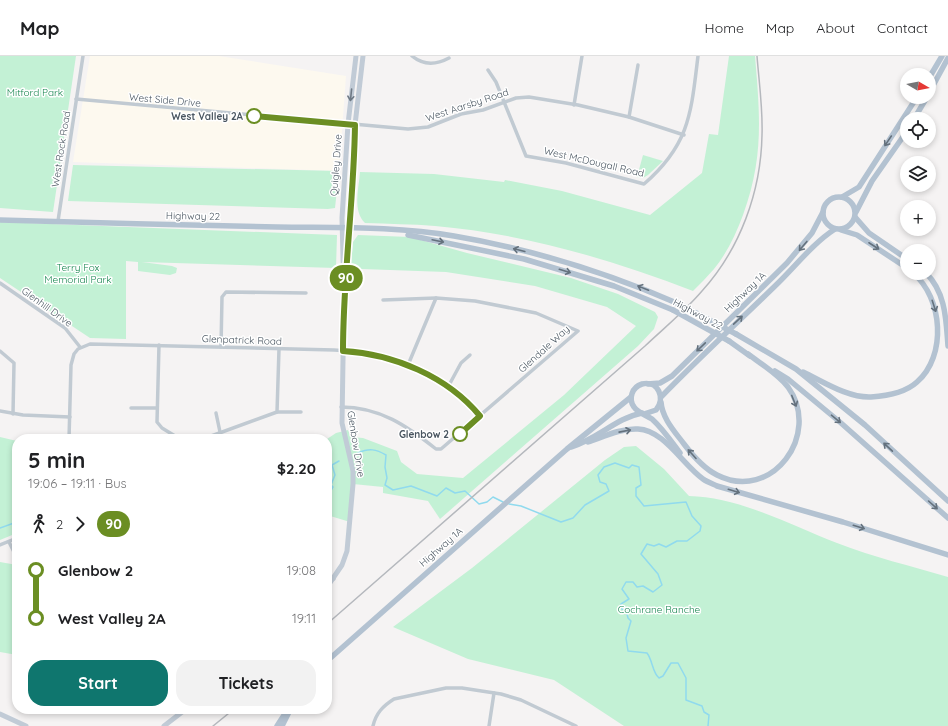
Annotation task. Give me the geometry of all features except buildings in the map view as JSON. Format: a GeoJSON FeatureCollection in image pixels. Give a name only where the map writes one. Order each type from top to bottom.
{"type":"FeatureCollection","features":[{"type":"Feature","properties":{"kind":"main road"},"geometry":{"type":"LineString","coordinates":[[935,68],[942,56]]}},
{"type":"Feature","properties":{"kind":"main road"},"geometry":{"type":"LineString","coordinates":[[936,80],[948,58]]}},
{"type":"Feature","properties":{"kind":"main road"},"geometry":{"type":"LineString","coordinates":[[900,263],[857,235],[837,229],[827,224],[823,212],[828,202],[832,199],[842,197],[854,191],[864,181],[873,163],[912,104]]}},
{"type":"Feature","properties":{"kind":"main road"},"geometry":{"type":"LineString","coordinates":[[837,229],[849,226],[872,181],[900,141]]}},
{"type":"Feature","properties":{"kind":"main road"},"geometry":{"type":"LineString","coordinates":[[842,197],[851,202],[855,214],[869,233],[900,254]]}},
{"type":"Feature","properties":{"kind":"main road","name":"Highway 1A"},"geometry":{"type":"LineString","coordinates":[[648,384],[660,383],[672,376],[771,280],[805,243],[823,212]]}},
{"type":"Feature","properties":{"kind":"main road","name":"Highway 22"},"geometry":{"type":"LineString","coordinates":[[0,220],[350,228],[448,235],[498,245],[598,272],[626,281],[679,304],[736,334],[796,369],[865,425],[948,501]]}},
{"type":"Feature","properties":{"kind":"main road","name":"Highway 1A"},"geometry":{"type":"LineString","coordinates":[[661,400],[709,348],[774,287],[816,243],[837,229]]}},
{"type":"Feature","properties":{"kind":"main road","name":"Highway 22"},"geometry":{"type":"LineString","coordinates":[[386,230],[524,259],[614,286],[673,310],[729,341],[788,379],[948,518]]}},
{"type":"Feature","properties":{"kind":"main road"},"geometry":{"type":"LineString","coordinates":[[796,369],[846,392],[869,397],[888,395],[906,389],[917,382],[926,370],[934,354],[937,337],[936,314],[930,294],[919,280]]}},
{"type":"Feature","properties":{"kind":"main road"},"geometry":{"type":"LineString","coordinates":[[932,280],[938,286],[943,302],[948,346]]}},
{"type":"Feature","properties":{"kind":"main road"},"geometry":{"type":"LineString","coordinates":[[689,466],[667,436],[643,413],[634,407],[631,397],[635,389],[639,386],[648,384],[657,388],[664,417],[691,454],[709,470],[732,480],[750,482],[765,477],[780,467],[790,454],[796,438],[799,420],[796,403],[788,387],[773,372],[748,354]]}},
{"type":"Feature","properties":{"kind":"main road","name":"Highway 1A"},"geometry":{"type":"LineString","coordinates":[[332,657],[567,448],[631,397]]}},
{"type":"Feature","properties":{"kind":"main road"},"geometry":{"type":"LineString","coordinates":[[643,413],[656,410],[661,400]]}},
{"type":"Feature","properties":{"kind":"main road","name":"Highway 1A"},"geometry":{"type":"LineString","coordinates":[[567,448],[588,442],[621,420],[643,413]]}},
{"type":"Feature","properties":{"kind":"main road"},"geometry":{"type":"LineString","coordinates":[[588,442],[621,431],[638,429],[647,430],[663,440],[703,479],[717,486],[843,522],[948,555]]}},
{"type":"Feature","properties":{"kind":"main road"},"geometry":{"type":"LineString","coordinates":[[277,726],[285,714]]}},
{"type":"Feature","properties":{"kind":"main road"},"geometry":{"type":"LineString","coordinates":[[282,726],[287,714]]}},
{"type":"Feature","properties":{"kind":"street","name":"West Rock Road"},"geometry":{"type":"LineString","coordinates":[[58,221],[83,56]]}},
{"type":"Feature","properties":{"kind":"street","name":"Quigley Drive"},"geometry":{"type":"LineString","coordinates":[[342,228],[348,124],[356,56]]}},
{"type":"Feature","properties":{"kind":"street","name":"Quigley Drive"},"geometry":{"type":"LineString","coordinates":[[350,228],[355,125],[363,56]]}},
{"type":"Feature","properties":{"kind":"street"},"geometry":{"type":"LineString","coordinates":[[412,56],[426,63],[434,64],[449,58]]}},
{"type":"Feature","properties":{"kind":"street"},"geometry":{"type":"LineString","coordinates":[[574,105],[582,56]]}},
{"type":"Feature","properties":{"kind":"street","name":"West McDougall Road"},"geometry":{"type":"LineString","coordinates":[[505,102],[526,156],[566,163],[644,184],[668,161],[684,135],[689,116],[698,56]]}},
{"type":"Feature","properties":{"kind":"street"},"geometry":{"type":"LineString","coordinates":[[629,117],[638,65]]}},
{"type":"Feature","properties":{"kind":"street"},"geometry":{"type":"LineString","coordinates":[[488,70],[496,82],[505,102]]}},
{"type":"Feature","properties":{"kind":"street","name":"West Aarsby Road"},"geometry":{"type":"LineString","coordinates":[[348,124],[408,129],[428,127],[461,114],[483,110],[516,98],[529,97],[629,117],[684,135]]}},
{"type":"Feature","properties":{"kind":"street","name":"West Side Drive"},"geometry":{"type":"LineString","coordinates":[[76,99],[348,124]]}},
{"type":"Feature","properties":{"kind":"street","name":"Glenbow Drive"},"geometry":{"type":"LineString","coordinates":[[332,581],[342,564],[349,541],[353,484],[353,471],[342,423],[341,407],[344,297],[342,228]]}},
{"type":"Feature","properties":{"kind":"street","name":"Glenbow Drive"},"geometry":{"type":"LineString","coordinates":[[344,297],[350,228]]}},
{"type":"Feature","properties":{"kind":"street","name":"Glenhill Drive"},"geometry":{"type":"LineString","coordinates":[[0,283],[65,328],[80,347]]}},
{"type":"Feature","properties":{"kind":"street"},"geometry":{"type":"LineString","coordinates":[[221,347],[222,297],[226,292],[306,292]]}},
{"type":"Feature","properties":{"kind":"street"},"geometry":{"type":"LineString","coordinates":[[383,300],[436,298],[408,365]]}},
{"type":"Feature","properties":{"kind":"street","name":"Glendale Way"},"geometry":{"type":"LineString","coordinates":[[341,407],[363,408],[389,417],[409,428],[438,449],[443,448],[578,331],[536,313],[475,301],[436,298]]}},
{"type":"Feature","properties":{"kind":"street","name":"Glenpatrick Road"},"geometry":{"type":"LineString","coordinates":[[80,347],[90,344],[159,345],[343,351],[379,356],[408,365],[448,387],[480,416]]}},
{"type":"Feature","properties":{"kind":"street"},"geometry":{"type":"LineString","coordinates":[[159,345],[157,420],[160,427],[172,434]]}},
{"type":"Feature","properties":{"kind":"street"},"geometry":{"type":"LineString","coordinates":[[69,434],[71,361],[75,352],[80,347]]}},
{"type":"Feature","properties":{"kind":"street"},"geometry":{"type":"LineString","coordinates":[[277,412],[279,349]]}},
{"type":"Feature","properties":{"kind":"street"},"geometry":{"type":"LineString","coordinates":[[0,351],[14,363],[13,414]]}},
{"type":"Feature","properties":{"kind":"street"},"geometry":{"type":"LineString","coordinates":[[448,387],[460,365],[470,355]]}},
{"type":"Feature","properties":{"kind":"street"},"geometry":{"type":"LineString","coordinates":[[131,408],[157,408]]}},
{"type":"Feature","properties":{"kind":"street"},"geometry":{"type":"LineString","coordinates":[[0,411],[13,414],[70,416]]}},
{"type":"Feature","properties":{"kind":"street"},"geometry":{"type":"LineString","coordinates":[[215,434],[277,412],[301,412]]}},
{"type":"Feature","properties":{"kind":"street"},"geometry":{"type":"LineString","coordinates":[[216,413],[220,432]]}},
{"type":"Feature","properties":{"kind":"street"},"geometry":{"type":"LineString","coordinates":[[0,545],[12,540]]}},
{"type":"Feature","properties":{"kind":"street"},"geometry":{"type":"LineString","coordinates":[[9,542],[12,548]]}},
{"type":"Feature","properties":{"kind":"street"},"geometry":{"type":"LineString","coordinates":[[373,726],[378,713],[383,707],[399,697],[450,687],[494,693],[526,701],[576,726]]}},
{"type":"Feature","properties":{"kind":"street"},"geometry":{"type":"LineString","coordinates":[[489,726],[494,693]]}},
{"type":"Feature","properties":{"kind":"street"},"geometry":{"type":"LineString","coordinates":[[0,714],[26,726]]}},
{"type":"Feature","properties":{"kind":"street"},"geometry":{"type":"LineString","coordinates":[[164,726],[180,714]]}},
{"type":"Feature","properties":{"kind":"shaded area"},"geometry":{"type":"Polygon","coordinates":[[[90,56],[219,56],[346,76],[339,171],[73,162],[90,56]]]}},
{"type":"Feature","properties":{"kind":"green space","name":"Mitford Park"},"geometry":{"type":"Polygon","coordinates":[[[0,56],[76,56],[53,212],[0,208],[0,56]]]}},
{"type":"Feature","properties":{"kind":"green space"},"geometry":{"type":"Polygon","coordinates":[[[729,56],[755,56],[759,117],[757,155],[750,194],[731,243],[714,269],[693,291],[599,258],[534,242],[502,235],[435,226],[365,223],[361,218],[357,205],[360,172],[434,174],[504,182],[505,180],[562,191],[650,215],[702,173],[709,134],[718,135],[729,56]]]}},
{"type":"Feature","properties":{"kind":"green space"},"geometry":{"type":"Polygon","coordinates":[[[643,155],[663,161],[643,178],[637,177],[643,155]]]}},
{"type":"Feature","properties":{"kind":"green space"},"geometry":{"type":"Polygon","coordinates":[[[73,165],[339,171],[335,208],[328,209],[68,201],[73,165]]]}},
{"type":"Feature","properties":{"kind":"green space","name":"Terry Fox Memorial Park"},"geometry":{"type":"Polygon","coordinates":[[[0,222],[337,235],[336,268],[142,262],[177,268],[176,273],[170,275],[138,271],[138,262],[126,261],[126,339],[90,338],[0,278],[0,222]]]}},
{"type":"Feature","properties":{"kind":"green space"},"geometry":{"type":"Polygon","coordinates":[[[358,235],[410,237],[467,253],[571,278],[618,294],[655,312],[658,317],[654,329],[638,346],[440,519],[428,501],[383,493],[383,487],[353,484],[350,522],[332,517],[332,436],[348,430],[351,437],[363,438],[397,451],[401,462],[417,474],[463,478],[564,395],[636,326],[607,307],[535,286],[446,272],[362,269],[350,278],[353,242],[358,235]]]}},
{"type":"Feature","properties":{"kind":"green space"},"geometry":{"type":"Polygon","coordinates":[[[0,437],[12,440],[12,535],[0,540],[0,437]]]}},
{"type":"Feature","properties":{"kind":"green space","name":"Cochrane Ranche"},"geometry":{"type":"Polygon","coordinates":[[[636,446],[664,469],[689,496],[727,501],[783,520],[851,548],[948,577],[948,726],[624,726],[554,680],[468,659],[393,627],[472,568],[605,460],[624,447],[636,446]]]}},
{"type":"Feature","properties":{"kind":"green space"},"geometry":{"type":"Polygon","coordinates":[[[0,562],[12,564],[12,654],[0,652],[0,562]]]}},
{"type":"Feature","properties":{"kind":"waterway"},"geometry":{"type":"LineString","coordinates":[[358,453],[366,450],[372,450],[379,451],[386,455],[385,467],[387,478],[385,485],[393,490],[411,486],[437,496],[446,488],[455,493],[465,491],[479,504],[487,502],[493,497],[503,502]]}},
{"type":"Feature","properties":{"kind":"waterway"},"geometry":{"type":"LineString","coordinates":[[332,465],[339,461]]}},
{"type":"Feature","properties":{"kind":"waterway"},"geometry":{"type":"LineString","coordinates":[[509,504],[521,506],[561,522],[573,518],[585,505],[609,491],[606,484],[600,482],[598,475],[604,467],[615,463],[629,468],[632,465],[639,467],[641,485],[636,488],[636,496],[644,506],[686,502],[692,516],[701,526],[700,531],[687,541],[677,541],[666,547],[659,544],[654,546],[647,544],[641,554],[658,574],[662,585],[653,592],[643,586],[637,587],[633,582],[626,582],[622,589],[629,599],[621,604],[622,609],[626,610],[628,618],[631,621],[626,638],[628,651],[647,653],[655,673],[659,678],[663,676],[671,663],[678,663],[686,678],[686,700],[702,706],[704,712],[709,715],[708,726]]}},
{"type":"Feature","properties":{"kind":"waterway"},"geometry":{"type":"LineString","coordinates":[[332,465],[335,475],[332,482]]}},
{"type":"Feature","properties":{"kind":"waterway"},"geometry":{"type":"LineString","coordinates":[[0,528],[12,524]]}},
{"type":"Feature","properties":{"kind":"railway"},"geometry":{"type":"LineString","coordinates":[[332,620],[645,346],[689,306],[715,275],[727,257],[746,219],[758,178],[761,156],[762,125],[757,56]]}},
{"type":"Feature","properties":{"kind":"railway"},"geometry":{"type":"LineString","coordinates":[[213,726],[228,714]]}},
{"type":"Feature","properties":{"kind":"bus line","name":"90"},"geometry":{"type":"LineString","coordinates":[[254,116],[355,125],[350,228],[344,297],[343,351],[372,354],[399,362],[415,368],[452,390],[480,416],[460,434]]}},
{"type":"Feature","properties":{"kind":"place","name":"West Valley 2A"},"geometry":{"type":"Point","coordinates":[254,116]}},
{"type":"Feature","properties":{"kind":"place","name":"Glenbow 2"},"geometry":{"type":"Point","coordinates":[460,434]}}]}
